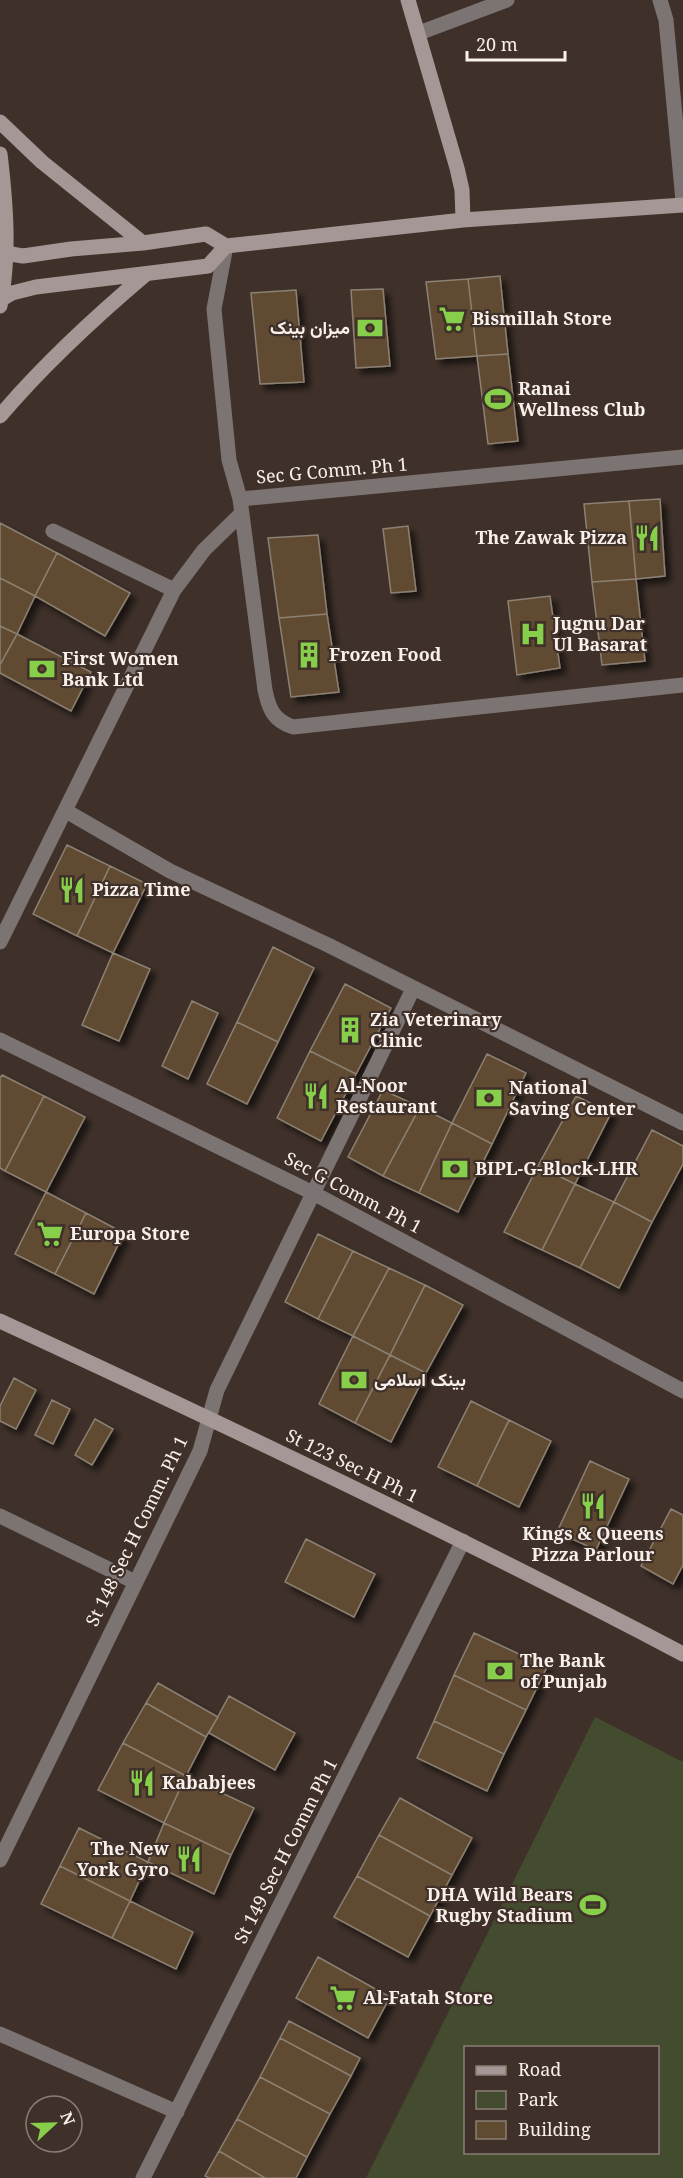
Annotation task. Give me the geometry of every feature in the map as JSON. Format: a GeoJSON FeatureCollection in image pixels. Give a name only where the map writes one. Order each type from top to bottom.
{"type":"FeatureCollection","features":[{"type":"Feature","properties":{"kind":"street"},"geometry":{"type":"LineString","coordinates":[[408,0],[457,168],[462,190],[463,220]]}},
{"type":"Feature","properties":{"kind":"street"},"geometry":{"type":"LineString","coordinates":[[419,33],[507,0]]}},
{"type":"Feature","properties":{"kind":"street"},"geometry":{"type":"LineString","coordinates":[[3,251],[23,256],[206,234],[226,246],[463,220],[683,203],[666,20],[660,0]]}},
{"type":"Feature","properties":{"kind":"street"},"geometry":{"type":"LineString","coordinates":[[0,122],[42,162],[143,243]]}},
{"type":"Feature","properties":{"kind":"street"},"geometry":{"type":"LineString","coordinates":[[0,154],[5,203],[1,302]]}},
{"type":"Feature","properties":{"kind":"street"},"geometry":{"type":"LineString","coordinates":[[1,302],[24,289],[208,266],[226,246]]}},
{"type":"Feature","properties":{"kind":"street","name":"Sec G Comm. Ph 1"},"geometry":{"type":"LineString","coordinates":[[226,246],[214,309],[229,460],[241,506],[683,457]]}},
{"type":"Feature","properties":{"kind":"street"},"geometry":{"type":"LineString","coordinates":[[0,416],[24,387],[63,347],[146,274]]}},
{"type":"Feature","properties":{"kind":"street"},"geometry":{"type":"LineString","coordinates":[[0,942],[174,590],[241,506]]}},
{"type":"Feature","properties":{"kind":"street"},"geometry":{"type":"LineString","coordinates":[[241,506],[268,706],[274,717],[282,723],[293,727],[683,685]]}},
{"type":"Feature","properties":{"kind":"street"},"geometry":{"type":"LineString","coordinates":[[53,531],[174,590]]}},
{"type":"Feature","properties":{"kind":"street"},"geometry":{"type":"LineString","coordinates":[[66,811],[170,872],[328,945],[683,1123]]}},
{"type":"Feature","properties":{"kind":"street","name":"St 148 Sec H Comm. Ph 1"},"geometry":{"type":"LineString","coordinates":[[0,1860],[200,1451],[217,1390],[413,989]]}},
{"type":"Feature","properties":{"kind":"street","name":"Sec G Comm. Ph 1"},"geometry":{"type":"LineString","coordinates":[[0,1040],[313,1193],[683,1391]]}},
{"type":"Feature","properties":{"kind":"street","name":"St 123 Sec H Ph 1"},"geometry":{"type":"LineString","coordinates":[[0,1321],[210,1418],[682,1650]]}},
{"type":"Feature","properties":{"kind":"street"},"geometry":{"type":"LineString","coordinates":[[0,1516],[135,1582]]}},
{"type":"Feature","properties":{"kind":"street","name":"St 149 Sec H Comm Ph 1"},"geometry":{"type":"LineString","coordinates":[[143,2178],[463,1541]]}},
{"type":"Feature","properties":{"kind":"street"},"geometry":{"type":"LineString","coordinates":[[0,2034],[177,2112]]}},
{"type":"Feature","properties":{"kind":"green space","name":"DHA Wild Bears Rugby Stadium"},"geometry":{"type":"Polygon","coordinates":[[[595,1717],[683,1762],[683,2178],[366,2178],[595,1717]]]}},
{"type":"Feature","properties":{"kind":"building"},"geometry":{"type":"Polygon","coordinates":[[[500,276],[508,354],[477,356],[468,279],[500,276]]]}},
{"type":"Feature","properties":{"kind":"building","name":"Bismillah Store"},"geometry":{"type":"Polygon","coordinates":[[[468,279],[477,356],[436,359],[426,282],[468,279]]]}},
{"type":"Feature","properties":{"kind":"building","name":"میزان بینک"},"geometry":{"type":"Polygon","coordinates":[[[383,289],[390,366],[356,368],[351,290],[383,289]]]}},
{"type":"Feature","properties":{"kind":"building"},"geometry":{"type":"Polygon","coordinates":[[[296,290],[304,382],[260,384],[251,293],[296,290]]]}},
{"type":"Feature","properties":{"kind":"building","name":"Ranai Wellness Club"},"geometry":{"type":"Polygon","coordinates":[[[508,354],[518,441],[488,444],[477,356],[508,354]]]}},
{"type":"Feature","properties":{"kind":"building","name":"The Zawak Pizza"},"geometry":{"type":"Polygon","coordinates":[[[660,499],[665,576],[636,579],[629,501],[660,499]]]}},
{"type":"Feature","properties":{"kind":"building"},"geometry":{"type":"Polygon","coordinates":[[[629,501],[636,579],[592,582],[584,504],[629,501]]]}},
{"type":"Feature","properties":{"kind":"building"},"geometry":{"type":"Polygon","coordinates":[[[0,523],[57,553],[35,596],[0,578],[0,523]]]}},
{"type":"Feature","properties":{"kind":"building"},"geometry":{"type":"Polygon","coordinates":[[[408,526],[416,591],[391,593],[383,529],[408,526]]]}},
{"type":"Feature","properties":{"kind":"building"},"geometry":{"type":"Polygon","coordinates":[[[318,535],[327,614],[279,618],[268,538],[318,535]]]}},
{"type":"Feature","properties":{"kind":"building"},"geometry":{"type":"Polygon","coordinates":[[[57,553],[130,593],[105,636],[35,596],[57,553]]]}},
{"type":"Feature","properties":{"kind":"building"},"geometry":{"type":"Polygon","coordinates":[[[0,578],[35,596],[17,634],[0,626],[0,578]]]}},
{"type":"Feature","properties":{"kind":"building"},"geometry":{"type":"Polygon","coordinates":[[[636,579],[645,661],[602,665],[592,582],[636,579]]]}},
{"type":"Feature","properties":{"kind":"building","name":"Jugnu Dar Ul Basarat"},"geometry":{"type":"Polygon","coordinates":[[[550,596],[560,668],[517,675],[508,601],[550,596]]]}},
{"type":"Feature","properties":{"kind":"building","name":"Frozen Food"},"geometry":{"type":"Polygon","coordinates":[[[327,614],[339,692],[291,697],[279,618],[327,614]]]}},
{"type":"Feature","properties":{"kind":"building"},"geometry":{"type":"Polygon","coordinates":[[[0,626],[17,634],[0,665],[0,626]]]}},
{"type":"Feature","properties":{"kind":"building","name":"First Women Bank Ltd"},"geometry":{"type":"Polygon","coordinates":[[[17,634],[91,672],[71,711],[0,673],[0,665],[17,634]]]}},
{"type":"Feature","properties":{"kind":"building","name":"Pizza Time"},"geometry":{"type":"Polygon","coordinates":[[[67,845],[110,866],[77,936],[33,914],[67,845]]]}},
{"type":"Feature","properties":{"kind":"building"},"geometry":{"type":"Polygon","coordinates":[[[110,866],[147,884],[113,953],[77,936],[110,866]]]}},
{"type":"Feature","properties":{"kind":"building"},"geometry":{"type":"Polygon","coordinates":[[[273,947],[314,968],[278,1042],[237,1022],[273,947]]]}},
{"type":"Feature","properties":{"kind":"building"},"geometry":{"type":"Polygon","coordinates":[[[113,953],[150,969],[119,1041],[82,1025],[113,953]]]}},
{"type":"Feature","properties":{"kind":"building","name":"Zia Veterinary Clinic"},"geometry":{"type":"Polygon","coordinates":[[[345,984],[391,1008],[356,1074],[310,1051],[345,984]]]}},
{"type":"Feature","properties":{"kind":"building"},"geometry":{"type":"Polygon","coordinates":[[[192,1001],[218,1013],[188,1079],[162,1066],[192,1001]]]}},
{"type":"Feature","properties":{"kind":"building"},"geometry":{"type":"Polygon","coordinates":[[[237,1022],[278,1042],[247,1104],[207,1084],[237,1022]]]}},
{"type":"Feature","properties":{"kind":"building","name":"Al-Noor Restaurant"},"geometry":{"type":"Polygon","coordinates":[[[310,1051],[356,1074],[321,1141],[277,1118],[310,1051]]]}},
{"type":"Feature","properties":{"kind":"building","name":"National Saving Center"},"geometry":{"type":"Polygon","coordinates":[[[487,1054],[526,1073],[492,1144],[452,1123],[487,1054]]]}},
{"type":"Feature","properties":{"kind":"building"},"geometry":{"type":"Polygon","coordinates":[[[2,1075],[44,1096],[5,1171],[0,1168],[0,1078],[2,1075]]]}},
{"type":"Feature","properties":{"kind":"building"},"geometry":{"type":"Polygon","coordinates":[[[383,1090],[420,1107],[383,1176],[348,1157],[383,1090]]]}},
{"type":"Feature","properties":{"kind":"building"},"geometry":{"type":"Polygon","coordinates":[[[44,1096],[85,1117],[46,1192],[5,1171],[44,1096]]]}},
{"type":"Feature","properties":{"kind":"building"},"geometry":{"type":"Polygon","coordinates":[[[576,1096],[611,1113],[575,1184],[538,1166],[576,1096]]]}},
{"type":"Feature","properties":{"kind":"building"},"geometry":{"type":"Polygon","coordinates":[[[420,1107],[452,1123],[419,1193],[383,1176],[420,1107]]]}},
{"type":"Feature","properties":{"kind":"building","name":"BIPL-G-Block-LHR"},"geometry":{"type":"Polygon","coordinates":[[[452,1123],[492,1144],[458,1212],[419,1193],[452,1123]]]}},
{"type":"Feature","properties":{"kind":"building"},"geometry":{"type":"Polygon","coordinates":[[[652,1130],[683,1146],[683,1164],[652,1222],[614,1202],[652,1130]]]}},
{"type":"Feature","properties":{"kind":"building"},"geometry":{"type":"Polygon","coordinates":[[[538,1166],[575,1184],[542,1250],[504,1232],[538,1166]]]}},
{"type":"Feature","properties":{"kind":"building"},"geometry":{"type":"Polygon","coordinates":[[[575,1184],[614,1202],[580,1268],[542,1250],[575,1184]]]}},
{"type":"Feature","properties":{"kind":"building","name":"Europa Store"},"geometry":{"type":"Polygon","coordinates":[[[46,1192],[86,1213],[55,1274],[15,1254],[46,1192]]]}},
{"type":"Feature","properties":{"kind":"building"},"geometry":{"type":"Polygon","coordinates":[[[614,1202],[652,1222],[619,1288],[580,1268],[614,1202]]]}},
{"type":"Feature","properties":{"kind":"building"},"geometry":{"type":"Polygon","coordinates":[[[86,1213],[124,1233],[94,1294],[55,1274],[86,1213]]]}},
{"type":"Feature","properties":{"kind":"building"},"geometry":{"type":"Polygon","coordinates":[[[318,1234],[353,1251],[318,1319],[285,1302],[318,1234]]]}},
{"type":"Feature","properties":{"kind":"building"},"geometry":{"type":"Polygon","coordinates":[[[353,1251],[389,1268],[353,1336],[318,1319],[353,1251]]]}},
{"type":"Feature","properties":{"kind":"building"},"geometry":{"type":"Polygon","coordinates":[[[389,1268],[425,1285],[390,1355],[353,1336],[389,1268]]]}},
{"type":"Feature","properties":{"kind":"building"},"geometry":{"type":"Polygon","coordinates":[[[425,1285],[463,1305],[426,1373],[390,1355],[425,1285]]]}},
{"type":"Feature","properties":{"kind":"building","name":"بینک اسلامی"},"geometry":{"type":"Polygon","coordinates":[[[353,1336],[390,1355],[355,1423],[319,1404],[353,1336]]]}},
{"type":"Feature","properties":{"kind":"building"},"geometry":{"type":"Polygon","coordinates":[[[390,1355],[426,1373],[391,1442],[355,1423],[390,1355]]]}},
{"type":"Feature","properties":{"kind":"building"},"geometry":{"type":"Polygon","coordinates":[[[14,1378],[36,1390],[16,1429],[0,1421],[0,1406],[14,1378]]]}},
{"type":"Feature","properties":{"kind":"building"},"geometry":{"type":"Polygon","coordinates":[[[52,1400],[70,1409],[53,1444],[35,1435],[52,1400]]]}},
{"type":"Feature","properties":{"kind":"building"},"geometry":{"type":"Polygon","coordinates":[[[471,1401],[509,1420],[477,1486],[438,1467],[471,1401]]]}},
{"type":"Feature","properties":{"kind":"building"},"geometry":{"type":"Polygon","coordinates":[[[95,1419],[113,1429],[92,1465],[75,1455],[95,1419]]]}},
{"type":"Feature","properties":{"kind":"building"},"geometry":{"type":"Polygon","coordinates":[[[509,1420],[551,1441],[519,1507],[477,1486],[509,1420]]]}},
{"type":"Feature","properties":{"kind":"building","name":"Kings & Queens Pizza Parlour"},"geometry":{"type":"Polygon","coordinates":[[[590,1461],[629,1479],[596,1550],[557,1532],[590,1461]]]}},
{"type":"Feature","properties":{"kind":"building"},"geometry":{"type":"Polygon","coordinates":[[[671,1509],[683,1515],[683,1565],[673,1584],[641,1566],[671,1509]]]}},
{"type":"Feature","properties":{"kind":"building"},"geometry":{"type":"Polygon","coordinates":[[[306,1539],[375,1574],[354,1617],[285,1582],[306,1539]]]}},
{"type":"Feature","properties":{"kind":"building","name":"The Bank of Punjab"},"geometry":{"type":"Polygon","coordinates":[[[474,1633],[547,1667],[526,1710],[454,1675],[474,1633]]]}},
{"type":"Feature","properties":{"kind":"building"},"geometry":{"type":"Polygon","coordinates":[[[454,1675],[526,1710],[504,1754],[434,1721],[454,1675]]]}},
{"type":"Feature","properties":{"kind":"building"},"geometry":{"type":"Polygon","coordinates":[[[158,1683],[218,1717],[206,1737],[146,1703],[158,1683]]]}},
{"type":"Feature","properties":{"kind":"building"},"geometry":{"type":"Polygon","coordinates":[[[229,1696],[295,1733],[275,1770],[209,1733],[229,1696]]]}},
{"type":"Feature","properties":{"kind":"building"},"geometry":{"type":"Polygon","coordinates":[[[146,1703],[206,1737],[186,1776],[123,1743],[146,1703]]]}},
{"type":"Feature","properties":{"kind":"building"},"geometry":{"type":"Polygon","coordinates":[[[434,1721],[504,1754],[487,1791],[417,1758],[434,1721]]]}},
{"type":"Feature","properties":{"kind":"building","name":"Kababjees"},"geometry":{"type":"Polygon","coordinates":[[[123,1743],[186,1776],[164,1823],[98,1790],[123,1743]]]}},
{"type":"Feature","properties":{"kind":"building"},"geometry":{"type":"Polygon","coordinates":[[[186,1776],[254,1808],[231,1855],[164,1823],[186,1776]]]}},
{"type":"Feature","properties":{"kind":"building"},"geometry":{"type":"Polygon","coordinates":[[[400,1798],[472,1838],[452,1875],[379,1835],[400,1798]]]}},
{"type":"Feature","properties":{"kind":"building","name":"The New York Gyro"},"geometry":{"type":"Polygon","coordinates":[[[164,1823],[231,1855],[214,1894],[148,1862],[164,1823]]]}},
{"type":"Feature","properties":{"kind":"building"},"geometry":{"type":"Polygon","coordinates":[[[79,1828],[148,1862],[130,1901],[60,1866],[79,1828]]]}},
{"type":"Feature","properties":{"kind":"building"},"geometry":{"type":"Polygon","coordinates":[[[379,1835],[452,1875],[430,1916],[357,1876],[379,1835]]]}},
{"type":"Feature","properties":{"kind":"building"},"geometry":{"type":"Polygon","coordinates":[[[60,1866],[130,1901],[112,1938],[41,1904],[60,1866]]]}},
{"type":"Feature","properties":{"kind":"building"},"geometry":{"type":"Polygon","coordinates":[[[357,1876],[430,1916],[408,1957],[334,1917],[357,1876]]]}},
{"type":"Feature","properties":{"kind":"building"},"geometry":{"type":"Polygon","coordinates":[[[130,1901],[193,1932],[176,1969],[112,1938],[130,1901]]]}},
{"type":"Feature","properties":{"kind":"building","name":"Al-Fatah Store"},"geometry":{"type":"Polygon","coordinates":[[[318,1957],[390,1997],[368,2038],[296,1998],[318,1957]]]}},
{"type":"Feature","properties":{"kind":"building"},"geometry":{"type":"Polygon","coordinates":[[[289,2021],[360,2058],[351,2076],[280,2038],[289,2021]]]}},
{"type":"Feature","properties":{"kind":"building"},"geometry":{"type":"Polygon","coordinates":[[[280,2038],[351,2076],[330,2114],[260,2077],[280,2038]]]}},
{"type":"Feature","properties":{"kind":"building"},"geometry":{"type":"Polygon","coordinates":[[[260,2077],[330,2114],[307,2157],[237,2119],[260,2077]]]}},
{"type":"Feature","properties":{"kind":"building"},"geometry":{"type":"Polygon","coordinates":[[[237,2119],[307,2157],[296,2178],[265,2178],[219,2151],[237,2119]]]}},
{"type":"Feature","properties":{"kind":"building"},"geometry":{"type":"Polygon","coordinates":[[[219,2151],[265,2178],[209,2178],[205,2176],[219,2151]]]}},
{"type":"Feature","properties":{"kind":"place","name":"Bismillah Store"},"geometry":{"type":"Point","coordinates":[452,319]}},
{"type":"Feature","properties":{"kind":"place","name":"میزان بینک"},"geometry":{"type":"Point","coordinates":[370,328]}},
{"type":"Feature","properties":{"kind":"place","name":"Ranai Wellness Club"},"geometry":{"type":"Point","coordinates":[498,399]}},
{"type":"Feature","properties":{"kind":"place","name":"The Zawak Pizza"},"geometry":{"type":"Point","coordinates":[647,538]}},
{"type":"Feature","properties":{"kind":"place","name":"Jugnu Dar Ul Basarat"},"geometry":{"type":"Point","coordinates":[533,634]}},
{"type":"Feature","properties":{"kind":"place","name":"Frozen Food"},"geometry":{"type":"Point","coordinates":[309,655]}},
{"type":"Feature","properties":{"kind":"place","name":"First Women Bank Ltd"},"geometry":{"type":"Point","coordinates":[42,669]}},
{"type":"Feature","properties":{"kind":"place","name":"Pizza Time"},"geometry":{"type":"Point","coordinates":[72,890]}},
{"type":"Feature","properties":{"kind":"place","name":"Zia Veterinary Clinic"},"geometry":{"type":"Point","coordinates":[350,1030]}},
{"type":"Feature","properties":{"kind":"place","name":"Al-Noor Restaurant"},"geometry":{"type":"Point","coordinates":[316,1096]}},
{"type":"Feature","properties":{"kind":"place","name":"National Saving Center"},"geometry":{"type":"Point","coordinates":[489,1098]}},
{"type":"Feature","properties":{"kind":"place","name":"BIPL-G-Block-LHR"},"geometry":{"type":"Point","coordinates":[455,1169]}},
{"type":"Feature","properties":{"kind":"place","name":"Europa Store"},"geometry":{"type":"Point","coordinates":[50,1234]}},
{"type":"Feature","properties":{"kind":"place","name":"بینک اسلامی"},"geometry":{"type":"Point","coordinates":[354,1380]}},
{"type":"Feature","properties":{"kind":"place","name":"Kings & Queens Pizza Parlour"},"geometry":{"type":"Point","coordinates":[593,1506]}},
{"type":"Feature","properties":{"kind":"place","name":"The Bank of Punjab"},"geometry":{"type":"Point","coordinates":[500,1671]}},
{"type":"Feature","properties":{"kind":"place","name":"Kababjees"},"geometry":{"type":"Point","coordinates":[142,1783]}},
{"type":"Feature","properties":{"kind":"place","name":"The New York Gyro"},"geometry":{"type":"Point","coordinates":[189,1859]}},
{"type":"Feature","properties":{"kind":"place","name":"DHA Wild Bears Rugby Stadium"},"geometry":{"type":"Point","coordinates":[593,1905]}},
{"type":"Feature","properties":{"kind":"place","name":"Al-Fatah Store"},"geometry":{"type":"Point","coordinates":[343,1998]}}]}
